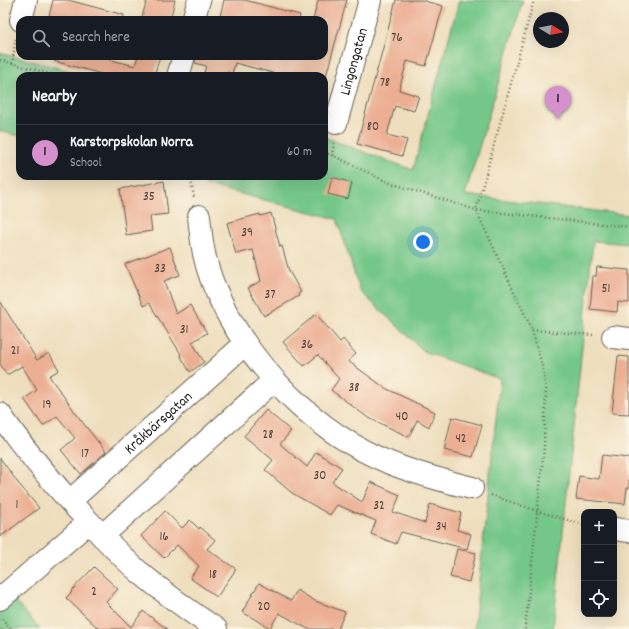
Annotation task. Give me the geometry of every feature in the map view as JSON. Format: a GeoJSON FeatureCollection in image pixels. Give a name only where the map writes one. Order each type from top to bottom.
{"type":"FeatureCollection","features":[{"type":"Feature","properties":{"kind":"street"},"geometry":{"type":"LineString","coordinates":[[22,16],[26,0]]}},
{"type":"Feature","properties":{"kind":"street"},"geometry":{"type":"LineString","coordinates":[[195,16],[199,0]]}},
{"type":"Feature","properties":{"kind":"street","name":"Lingongatan"},"geometry":{"type":"LineString","coordinates":[[336,122],[370,0]]}},
{"type":"Feature","properties":{"kind":"street"},"geometry":{"type":"LineString","coordinates":[[179,72],[183,60]]}},
{"type":"Feature","properties":{"kind":"street"},"geometry":{"type":"LineString","coordinates":[[198,216],[202,245],[210,276],[227,314],[245,344],[274,380],[330,430],[358,447],[389,463],[423,476],[472,488]]}},
{"type":"Feature","properties":{"kind":"street","name":"Kråkbärsgatan"},"geometry":{"type":"LineString","coordinates":[[70,501],[245,344]]}},
{"type":"Feature","properties":{"kind":"street"},"geometry":{"type":"LineString","coordinates":[[0,600],[95,529],[274,380]]}},
{"type":"Feature","properties":{"kind":"street"},"geometry":{"type":"LineString","coordinates":[[0,414],[37,465],[95,529],[137,570],[166,594],[192,614],[216,629]]}},
{"type":"Feature","properties":{"kind":"path"},"geometry":{"type":"LineString","coordinates":[[525,629],[544,448],[546,388],[542,364],[532,330],[476,210],[534,0]]}},
{"type":"Feature","properties":{"kind":"path"},"geometry":{"type":"LineString","coordinates":[[12,64],[16,42]]}},
{"type":"Feature","properties":{"kind":"path"},"geometry":{"type":"LineString","coordinates":[[0,60],[43,72]]}},
{"type":"Feature","properties":{"kind":"path"},"geometry":{"type":"LineString","coordinates":[[332,155],[336,122]]}},
{"type":"Feature","properties":{"kind":"path"},"geometry":{"type":"LineString","coordinates":[[328,154],[387,182],[476,210],[629,227]]}},
{"type":"Feature","properties":{"kind":"path"},"geometry":{"type":"LineString","coordinates":[[532,330],[621,338]]}},
{"type":"Feature","properties":{"kind":"path"},"geometry":{"type":"LineString","coordinates":[[472,488],[537,511],[581,523]]}},
{"type":"Feature","properties":{"kind":"path"},"geometry":{"type":"LineString","coordinates":[[0,616],[11,629]]}},
{"type":"Feature","properties":{"kind":"green space"},"geometry":{"type":"Polygon","coordinates":[[[459,0],[523,0],[465,195],[629,215],[629,244],[593,241],[553,629],[474,629],[500,379],[425,352],[360,291],[337,219],[187,180],[328,180],[328,138],[413,170],[459,0]]]}},
{"type":"Feature","properties":{"kind":"green space"},"geometry":{"type":"Polygon","coordinates":[[[0,53],[16,57],[16,60],[27,60],[74,72],[16,72],[16,135],[0,131],[0,53]]]}},
{"type":"Feature","properties":{"kind":"green space"},"geometry":{"type":"Polygon","coordinates":[[[0,584],[40,629],[0,629],[0,584]]]}},
{"type":"Feature","properties":{"kind":"building"},"geometry":{"type":"Polygon","coordinates":[[[53,0],[68,0],[124,15],[124,16],[49,16],[53,0]]]}},
{"type":"Feature","properties":{"kind":"building"},"geometry":{"type":"Polygon","coordinates":[[[147,0],[175,0],[171,16],[142,16],[147,0]]]}},
{"type":"Feature","properties":{"kind":"building"},"geometry":{"type":"Polygon","coordinates":[[[224,0],[245,0],[300,15],[300,16],[220,16],[224,0]]]}},
{"type":"Feature","properties":{"kind":"building"},"geometry":{"type":"Polygon","coordinates":[[[318,0],[347,0],[327,72],[269,72],[235,63],[233,72],[204,72],[206,66],[195,63],[195,60],[328,60],[328,16],[314,16],[318,0]]]}},
{"type":"Feature","properties":{"kind":"building"},"geometry":{"type":"Polygon","coordinates":[[[396,0],[421,0],[443,6],[426,66],[407,61],[399,90],[419,96],[414,111],[395,106],[387,135],[407,140],[402,156],[357,144],[396,0]]]}},
{"type":"Feature","properties":{"kind":"building"},"geometry":{"type":"Polygon","coordinates":[[[112,60],[135,66],[137,60],[159,60],[155,72],[94,72],[54,61],[112,60]]]}},
{"type":"Feature","properties":{"kind":"building"},"geometry":{"type":"Polygon","coordinates":[[[332,177],[352,183],[348,199],[328,194],[332,177]]]}},
{"type":"Feature","properties":{"kind":"building"},"geometry":{"type":"Polygon","coordinates":[[[164,181],[168,214],[150,216],[152,231],[126,235],[120,189],[164,181]]]}},
{"type":"Feature","properties":{"kind":"building"},"geometry":{"type":"Polygon","coordinates":[[[271,213],[280,247],[282,246],[289,271],[301,292],[298,294],[299,296],[264,316],[248,288],[261,281],[253,250],[236,254],[227,223],[260,214],[260,216],[271,213]]]}},
{"type":"Feature","properties":{"kind":"building"},"geometry":{"type":"Polygon","coordinates":[[[170,247],[180,275],[164,281],[176,314],[190,305],[207,333],[192,342],[204,362],[190,372],[180,355],[181,354],[149,303],[143,306],[125,264],[170,247]]]}},
{"type":"Feature","properties":{"kind":"building"},"geometry":{"type":"Polygon","coordinates":[[[597,267],[629,270],[629,303],[618,302],[617,312],[590,309],[593,276],[596,276],[597,267]]]}},
{"type":"Feature","properties":{"kind":"building"},"geometry":{"type":"Polygon","coordinates":[[[0,301],[37,360],[49,353],[59,370],[49,376],[106,452],[81,474],[61,450],[75,438],[57,416],[43,426],[24,399],[37,390],[22,366],[7,375],[0,364],[0,301]]]}},
{"type":"Feature","properties":{"kind":"building"},"geometry":{"type":"Polygon","coordinates":[[[316,314],[340,342],[343,339],[356,354],[348,361],[385,388],[435,412],[429,427],[417,420],[409,437],[367,417],[331,390],[339,379],[318,355],[304,366],[283,342],[316,314]]]}},
{"type":"Feature","properties":{"kind":"building"},"geometry":{"type":"Polygon","coordinates":[[[618,356],[629,357],[629,414],[612,413],[618,356]]]}},
{"type":"Feature","properties":{"kind":"building"},"geometry":{"type":"Polygon","coordinates":[[[266,410],[291,431],[280,444],[307,467],[316,452],[342,468],[332,482],[362,502],[371,482],[400,495],[393,512],[425,523],[430,504],[461,513],[457,530],[471,534],[467,549],[401,532],[396,544],[371,534],[376,521],[337,505],[330,515],[292,493],[265,470],[273,460],[244,436],[266,410]]]}},
{"type":"Feature","properties":{"kind":"building"},"geometry":{"type":"Polygon","coordinates":[[[452,417],[482,425],[473,457],[444,450],[452,417]]]}},
{"type":"Feature","properties":{"kind":"building"},"geometry":{"type":"Polygon","coordinates":[[[602,455],[629,458],[629,488],[627,488],[625,504],[576,499],[579,476],[599,479],[602,455]]]}},
{"type":"Feature","properties":{"kind":"building"},"geometry":{"type":"Polygon","coordinates":[[[0,458],[39,508],[0,537],[0,458]]]}},
{"type":"Feature","properties":{"kind":"building"},"geometry":{"type":"Polygon","coordinates":[[[165,511],[182,528],[190,520],[199,529],[200,527],[215,540],[207,549],[236,569],[217,597],[190,578],[199,566],[177,545],[164,558],[141,536],[165,511]]]}},
{"type":"Feature","properties":{"kind":"building"},"geometry":{"type":"Polygon","coordinates":[[[457,549],[476,553],[469,582],[450,577],[457,549]]]}},
{"type":"Feature","properties":{"kind":"building"},"geometry":{"type":"Polygon","coordinates":[[[94,567],[118,589],[106,602],[131,627],[143,611],[167,629],[99,629],[66,598],[94,567]]]}},
{"type":"Feature","properties":{"kind":"building"},"geometry":{"type":"Polygon","coordinates":[[[259,583],[291,601],[297,590],[315,601],[345,612],[338,629],[308,629],[279,613],[270,628],[242,612],[259,583]]]}},
{"type":"Feature","properties":{"kind":"place","name":"Karstorpskolan Norra"},"geometry":{"type":"Point","coordinates":[558,119]}}]}
